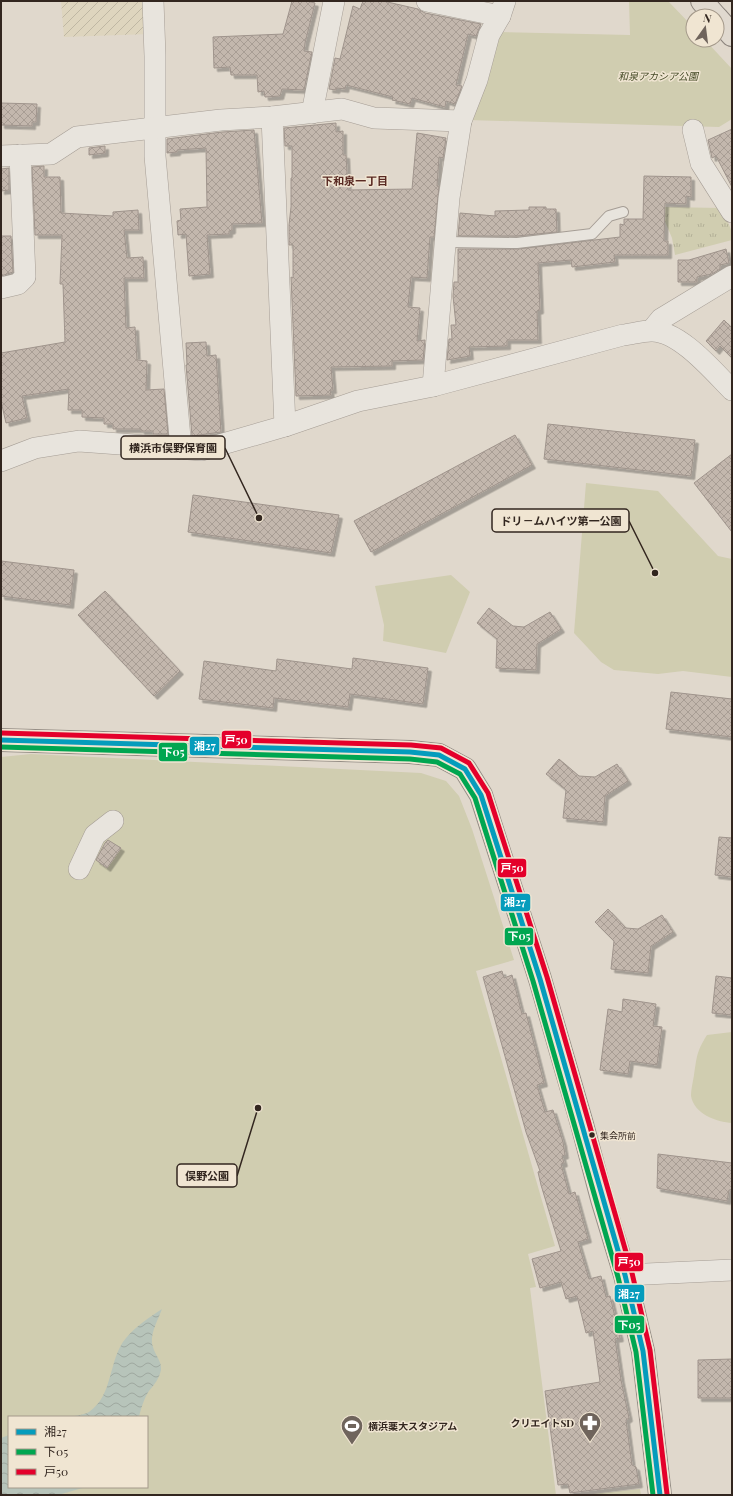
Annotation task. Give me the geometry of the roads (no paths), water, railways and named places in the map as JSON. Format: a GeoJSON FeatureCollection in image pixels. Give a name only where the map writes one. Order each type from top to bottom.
{"type":"FeatureCollection","features":[{"type":"Feature","properties":{"kind":"street"},"geometry":{"type":"LineString","coordinates":[[153,1],[155,56],[155,156],[181,449]]}},
{"type":"Feature","properties":{"kind":"street"},"geometry":{"type":"LineString","coordinates":[[312,113],[334,1]]}},
{"type":"Feature","properties":{"kind":"street"},"geometry":{"type":"LineString","coordinates":[[427,1],[502,9],[490,35],[461,121],[448,198],[433,386]]}},
{"type":"Feature","properties":{"kind":"street"},"geometry":{"type":"LineString","coordinates":[[1,288],[18,284],[25,276],[10,155],[51,154],[77,137],[221,120],[272,117],[342,109],[374,118],[461,121]]}},
{"type":"Feature","properties":{"kind":"street"},"geometry":{"type":"LineString","coordinates":[[272,117],[285,426]]}},
{"type":"Feature","properties":{"kind":"street"},"geometry":{"type":"LineString","coordinates":[[693,130],[701,163],[732,212]]}},
{"type":"Feature","properties":{"kind":"street"},"geometry":{"type":"LineString","coordinates":[[652,330],[661,320],[732,276]]}},
{"type":"Feature","properties":{"kind":"street"},"geometry":{"type":"LineString","coordinates":[[1,462],[35,448],[79,441],[202,450],[285,426],[358,401],[433,386],[623,335],[652,330],[676,338],[700,358],[732,390]]}},
{"type":"Feature","properties":{"kind":"street"},"geometry":{"type":"LineString","coordinates":[[1,740],[410,752],[439,755],[465,769],[481,795],[540,979],[625,1275],[643,1351],[660,1495]]}},
{"type":"Feature","properties":{"kind":"street"},"geometry":{"type":"LineString","coordinates":[[79,869],[95,835],[113,821]]}},
{"type":"Feature","properties":{"kind":"street"},"geometry":{"type":"LineString","coordinates":[[625,1275],[732,1270]]}},
{"type":"Feature","properties":{"kind":"lane"},"geometry":{"type":"LineString","coordinates":[[444,242],[517,243],[592,234],[609,216],[623,212]]}},
{"type":"Feature","properties":{"kind":"water"},"geometry":{"type":"Polygon","coordinates":[[[162,1309],[154,1328],[152,1338],[154,1350],[161,1370],[158,1379],[146,1397],[139,1416],[75,1416],[89,1412],[97,1405],[107,1387],[120,1347],[130,1334],[162,1309]]]}},
{"type":"Feature","properties":{"kind":"water"},"geometry":{"type":"Polygon","coordinates":[[[8,1435],[8,1488],[82,1488],[58,1495],[1,1495],[1,1438],[8,1435]]]}},
{"type":"Feature","properties":{"kind":"place","name":"横浜市俣野保育園"},"geometry":{"type":"Point","coordinates":[259,518]}},
{"type":"Feature","properties":{"kind":"place","name":"ドリ－ムハイツ第一公園"},"geometry":{"type":"Point","coordinates":[655,573]}},
{"type":"Feature","properties":{"kind":"place","name":"俣野公園"},"geometry":{"type":"Point","coordinates":[258,1108]}},
{"type":"Feature","properties":{"kind":"place","name":"集会所前"},"geometry":{"type":"Point","coordinates":[592,1135]}},
{"type":"Feature","properties":{"kind":"place","name":"クリエイトSD"},"geometry":{"type":"Point","coordinates":[590,1442]}},
{"type":"Feature","properties":{"kind":"place","name":"横浜薬大スタジアム"},"geometry":{"type":"Point","coordinates":[352,1446]}},
{"type":"Feature","properties":{"kind":"district","name":"下和泉一丁目"},"geometry":{"type":"Point","coordinates":[355,180]}},
{"type":"Feature","properties":{"kind":"park label","name":"和泉アカシア公園"},"geometry":{"type":"Point","coordinates":[658,76]}}]}
